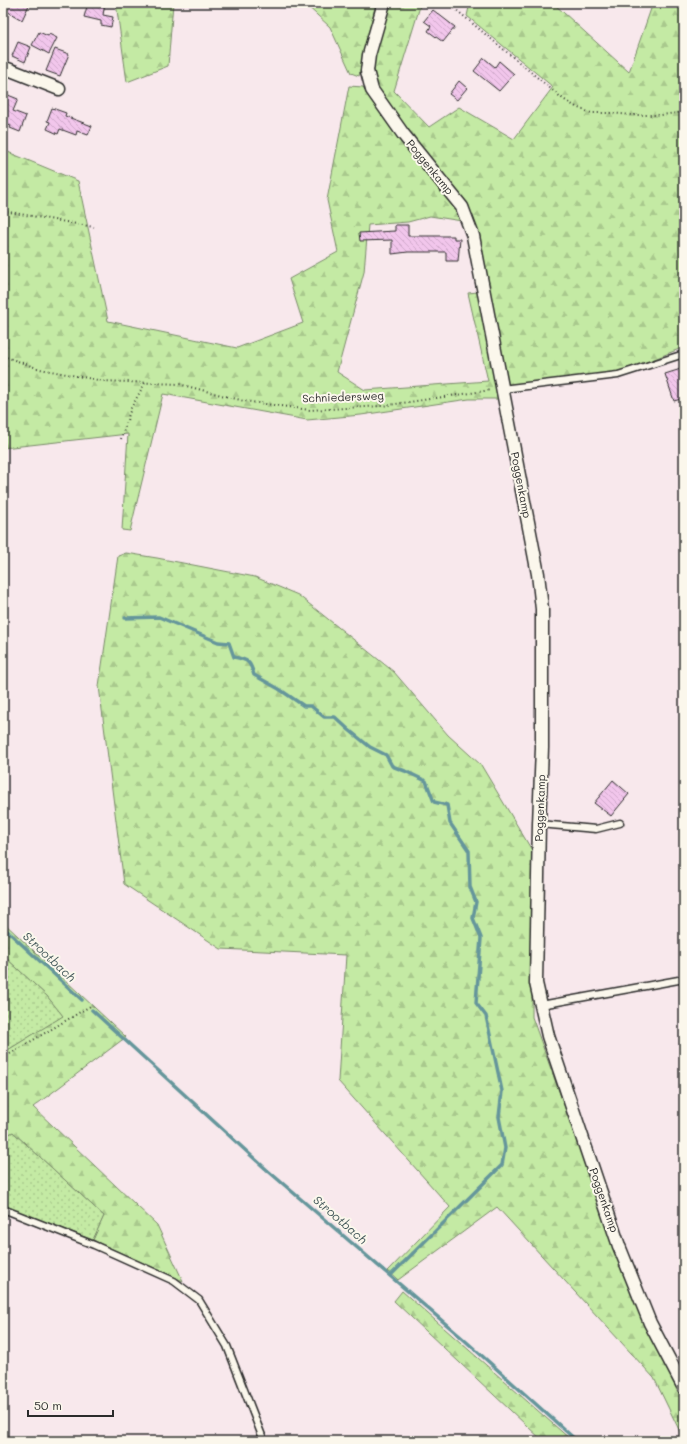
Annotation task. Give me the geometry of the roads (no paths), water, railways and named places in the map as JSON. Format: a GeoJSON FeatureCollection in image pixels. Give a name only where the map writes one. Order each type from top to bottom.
{"type":"FeatureCollection","features":[{"type":"Feature","properties":{"kind":"street","name":"Poggenkamp"},"geometry":{"type":"LineString","coordinates":[[384,3],[369,55],[367,71],[372,90],[403,134],[462,206],[473,236],[538,574],[542,609],[542,748],[536,983],[548,1036],[619,1246],[650,1323],[684,1388]]}},
{"type":"Feature","properties":{"kind":"street"},"geometry":{"type":"LineString","coordinates":[[3,67],[59,89]]}},
{"type":"Feature","properties":{"kind":"lane"},"geometry":{"type":"LineString","coordinates":[[502,389],[618,375],[684,354]]}},
{"type":"Feature","properties":{"kind":"lane"},"geometry":{"type":"LineString","coordinates":[[539,824],[596,830],[620,823]]}},
{"type":"Feature","properties":{"kind":"lane"},"geometry":{"type":"LineString","coordinates":[[541,1005],[684,979]]}},
{"type":"Feature","properties":{"kind":"lane"},"geometry":{"type":"LineString","coordinates":[[3,1209],[94,1245],[174,1281],[199,1300],[227,1346],[264,1441]]}},
{"type":"Feature","properties":{"kind":"waterway"},"geometry":{"type":"LineString","coordinates":[[125,618],[159,617],[218,642],[229,643],[234,657],[248,662],[254,675],[279,689],[304,706],[311,706],[324,717],[335,717],[370,747],[386,755],[392,766],[426,781],[434,802],[447,805],[450,823],[469,851],[470,887],[476,902],[473,918],[481,938],[476,1003],[486,1016],[502,1091],[499,1117],[505,1148],[502,1165],[390,1276]]}},
{"type":"Feature","properties":{"kind":"waterway","name":"Strootbach"},"geometry":{"type":"LineString","coordinates":[[3,927],[82,1000]]}},
{"type":"Feature","properties":{"kind":"waterway","name":"Strootbach"},"geometry":{"type":"LineString","coordinates":[[92,1010],[267,1170],[461,1337],[577,1441]]}}]}
